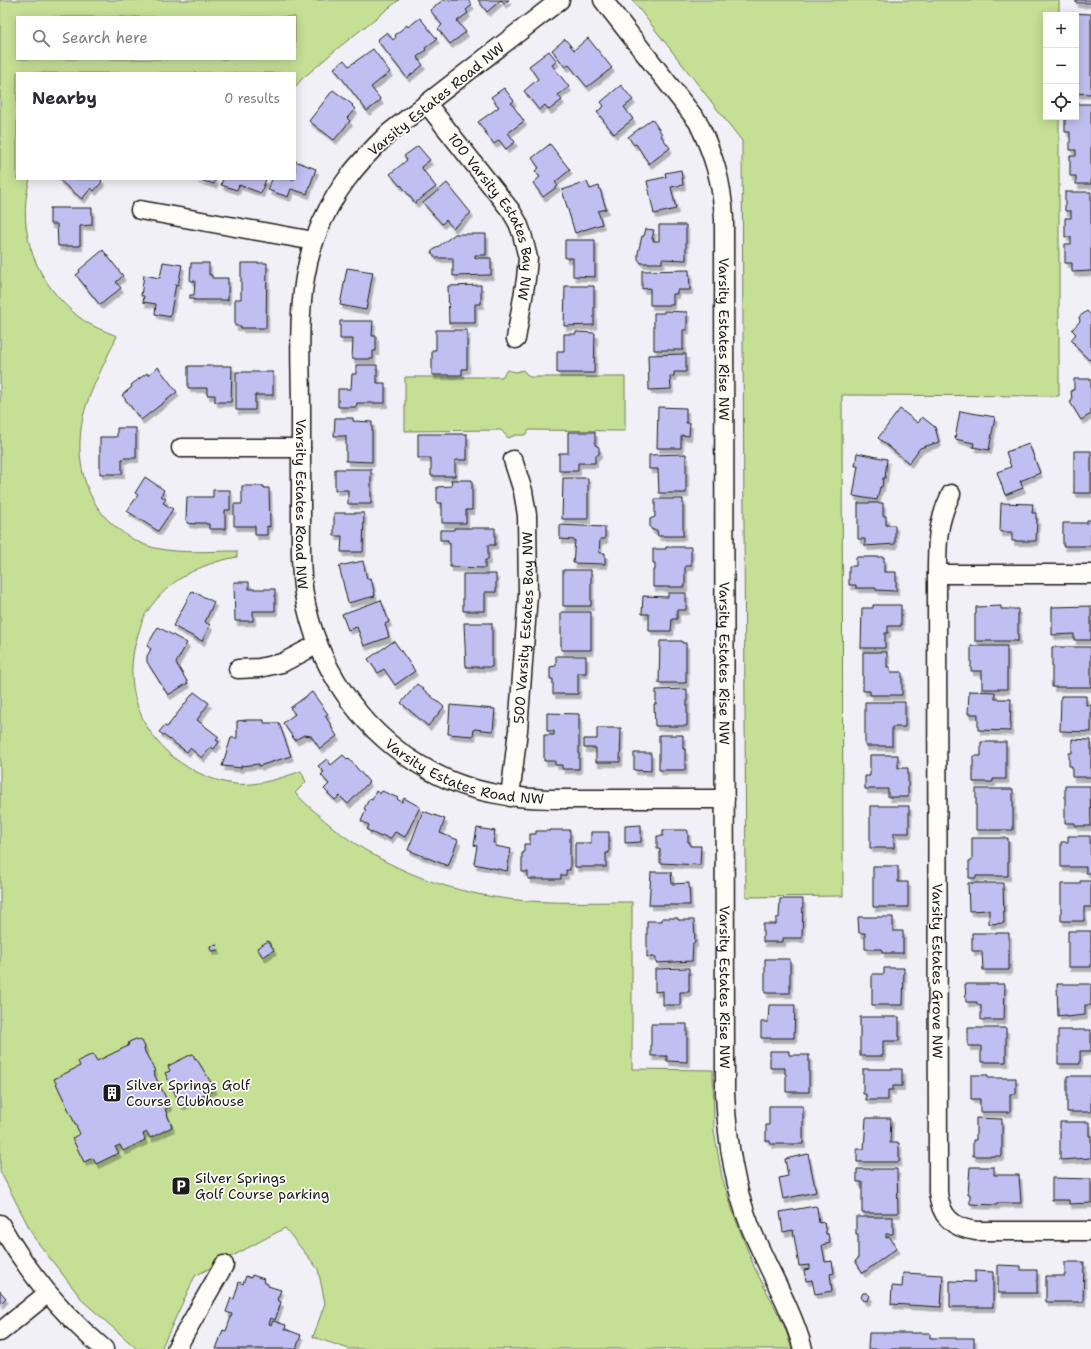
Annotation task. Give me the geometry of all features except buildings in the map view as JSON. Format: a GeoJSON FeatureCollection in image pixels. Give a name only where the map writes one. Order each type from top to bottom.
{"type":"FeatureCollection","features":[{"type":"Feature","properties":{"kind":"street","name":"Varsity Estates Road NW"},"geometry":{"type":"LineString","coordinates":[[560,0],[390,132],[357,166],[335,197],[320,226],[306,269],[301,313],[301,570],[304,593],[310,622],[318,644],[329,670],[345,696],[364,718],[388,741],[412,760],[447,779],[483,792],[510,797],[536,799],[724,799]]}},
{"type":"Feature","properties":{"kind":"street","name":"Varsity Estates Rise NW"},"geometry":{"type":"LineString","coordinates":[[604,0],[698,122],[716,166],[720,186],[724,219],[724,1093],[728,1142],[733,1170],[745,1212],[795,1325],[803,1349]]}},
{"type":"Feature","properties":{"kind":"street","name":"100 Varsity Estates Bay NW"},"geometry":{"type":"LineString","coordinates":[[427,104],[518,222],[528,258],[516,339]]}},
{"type":"Feature","properties":{"kind":"street"},"geometry":{"type":"LineString","coordinates":[[140,210],[314,241]]}},
{"type":"Feature","properties":{"kind":"street"},"geometry":{"type":"LineString","coordinates":[[181,448],[301,448]]}},
{"type":"Feature","properties":{"kind":"street","name":"500 Varsity Estates Bay NW"},"geometry":{"type":"LineString","coordinates":[[510,797],[518,730],[528,594],[527,515],[523,491],[513,460]]}},
{"type":"Feature","properties":{"kind":"street","name":"Varsity Estates Grove NW"},"geometry":{"type":"LineString","coordinates":[[951,494],[938,529],[937,971],[939,1203],[944,1214],[949,1220],[968,1230],[1091,1231]]}},
{"type":"Feature","properties":{"kind":"street"},"geometry":{"type":"LineString","coordinates":[[938,574],[1091,574]]}},
{"type":"Feature","properties":{"kind":"street"},"geometry":{"type":"LineString","coordinates":[[238,669],[259,668],[282,663],[318,644]]}},
{"type":"Feature","properties":{"kind":"street"},"geometry":{"type":"LineString","coordinates":[[0,1224],[26,1264],[48,1293],[62,1309],[104,1349]]}},
{"type":"Feature","properties":{"kind":"street"},"geometry":{"type":"LineString","coordinates":[[176,1349],[224,1265]]}},
{"type":"Feature","properties":{"kind":"street"},"geometry":{"type":"LineString","coordinates":[[0,1332],[48,1293]]}},
{"type":"Feature","properties":{"kind":"green space"},"geometry":{"type":"Polygon","coordinates":[[[0,0],[399,0],[338,48],[296,86],[296,72],[16,72],[16,180],[30,180],[26,199],[25,218],[33,256],[41,273],[64,304],[88,323],[117,336],[97,378],[83,418],[80,448],[81,464],[89,492],[106,518],[134,540],[148,546],[175,551],[237,551],[237,557],[197,569],[175,582],[155,601],[147,612],[140,626],[133,656],[132,677],[135,697],[151,734],[164,749],[180,762],[199,773],[212,778],[238,784],[265,782],[301,771],[306,782],[295,793],[305,803],[344,836],[365,850],[410,873],[458,889],[483,895],[523,901],[632,902],[632,1069],[713,1070],[714,1131],[722,1177],[735,1218],[755,1269],[784,1325],[792,1349],[349,1349],[313,1337],[325,1303],[318,1269],[285,1228],[195,1276],[161,1349],[137,1349],[84,1302],[35,1239],[0,1171],[0,0]]]}},
{"type":"Feature","properties":{"kind":"green space"},"geometry":{"type":"Polygon","coordinates":[[[632,0],[1059,0],[1059,12],[1043,12],[1043,120],[1059,120],[1059,396],[842,395],[843,896],[746,897],[742,141],[632,0]]]}},
{"type":"Feature","properties":{"kind":"green space"},"geometry":{"type":"Polygon","coordinates":[[[507,370],[516,372],[523,370],[529,377],[625,377],[625,431],[529,430],[525,435],[516,435],[508,438],[501,430],[405,431],[405,377],[502,377],[507,370]]]}},
{"type":"Feature","properties":{"kind":"place","name":"Silver Springs Golf Course Clubhouse"},"geometry":{"type":"Point","coordinates":[112,1093]}},
{"type":"Feature","properties":{"kind":"place","name":"Silver Springs Golf Course parking"},"geometry":{"type":"Point","coordinates":[181,1186]}}]}
